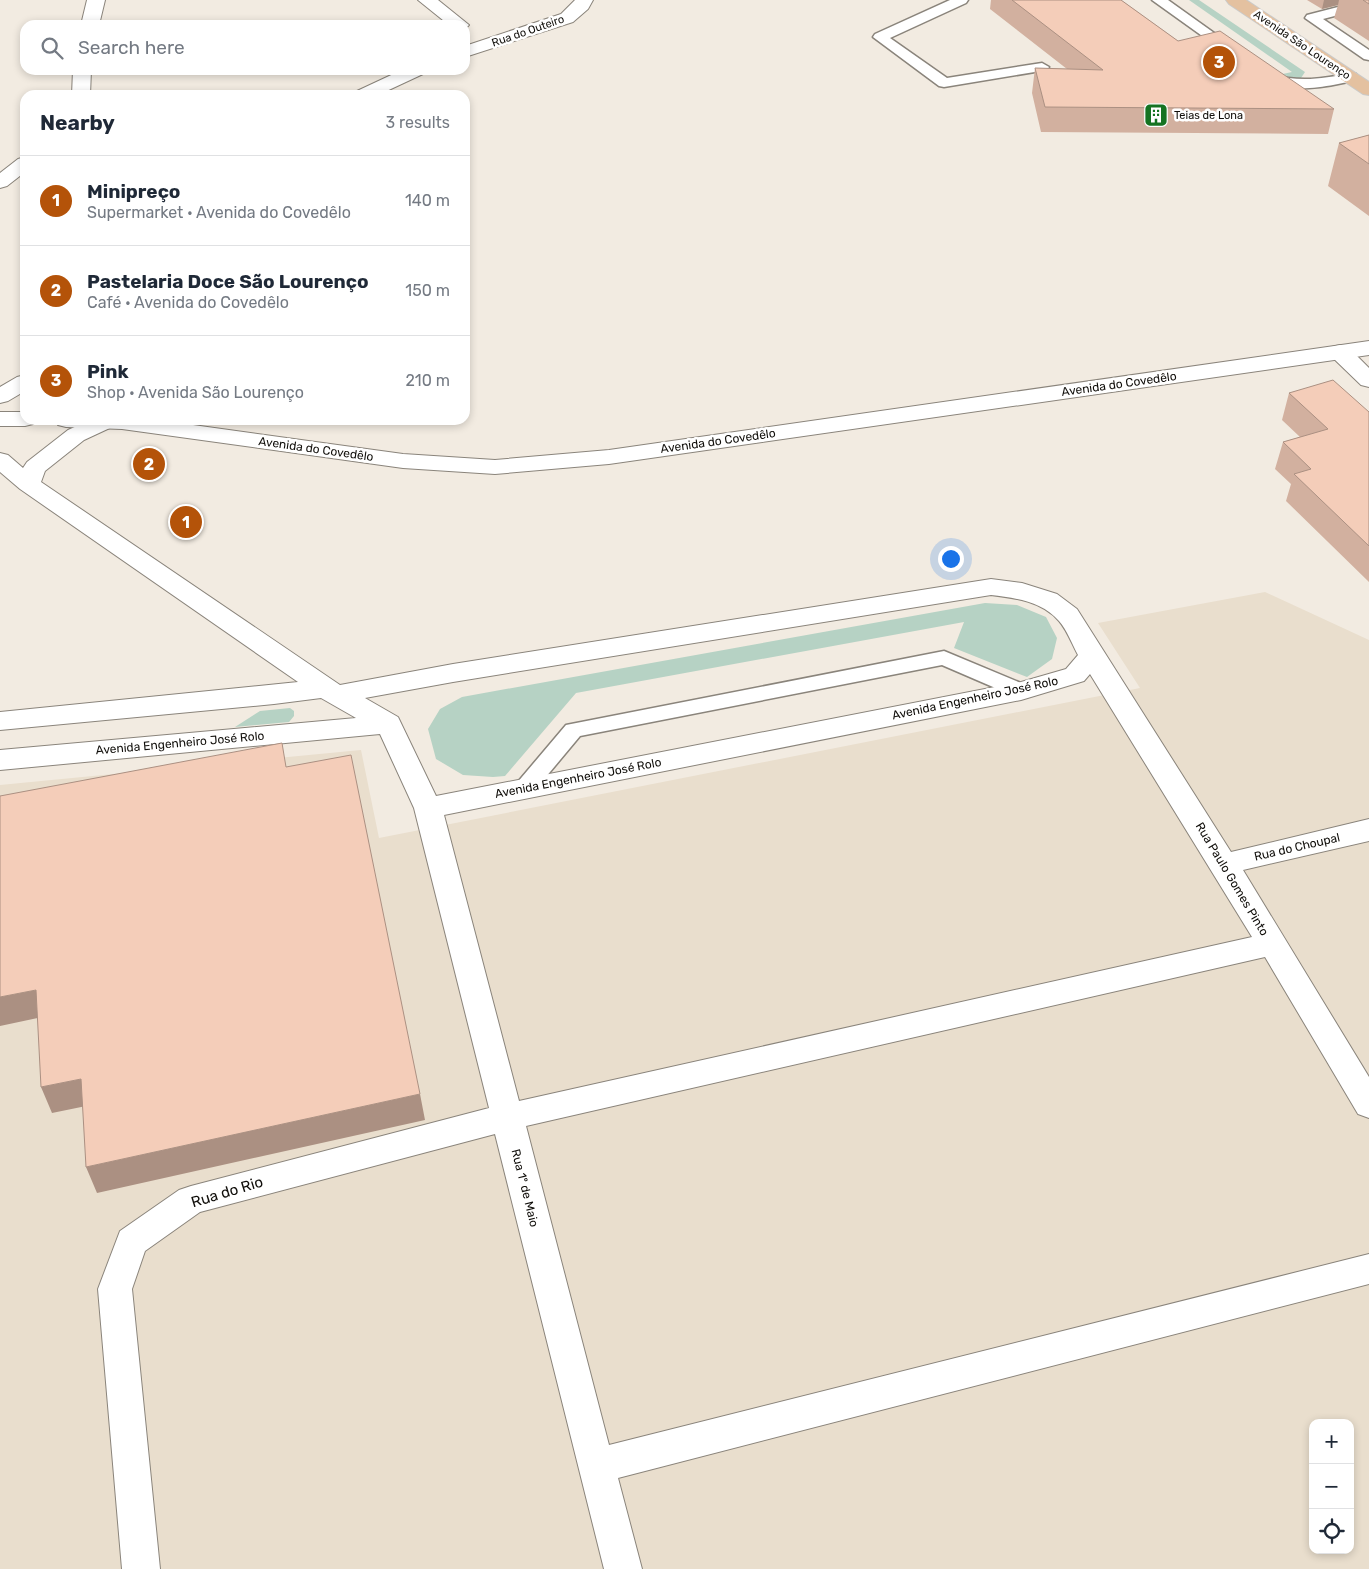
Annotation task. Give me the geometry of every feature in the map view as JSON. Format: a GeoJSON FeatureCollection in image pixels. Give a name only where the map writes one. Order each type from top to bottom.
{"type":"FeatureCollection","features":[{"type":"Feature","properties":{"kind":"main road","name":"Avenida São Lourenço"},"geometry":{"type":"LineString","coordinates":[[1234,0],[1369,90]]}},
{"type":"Feature","properties":{"kind":"street"},"geometry":{"type":"LineString","coordinates":[[91,20],[96,0]]}},
{"type":"Feature","properties":{"kind":"street"},"geometry":{"type":"LineString","coordinates":[[427,0],[453,20]]}},
{"type":"Feature","properties":{"kind":"street","name":"Rua do Outeiro"},"geometry":{"type":"LineString","coordinates":[[470,50],[567,18],[582,5],[584,0]]}},
{"type":"Feature","properties":{"kind":"street"},"geometry":{"type":"LineString","coordinates":[[470,33],[484,46]]}},
{"type":"Feature","properties":{"kind":"street"},"geometry":{"type":"LineString","coordinates":[[81,90],[82,75]]}},
{"type":"Feature","properties":{"kind":"street"},"geometry":{"type":"LineString","coordinates":[[374,90],[407,75]]}},
{"type":"Feature","properties":{"kind":"street"},"geometry":{"type":"LineString","coordinates":[[0,182],[20,167]]}},
{"type":"Feature","properties":{"kind":"street","name":"Avenida do Covedêlo"},"geometry":{"type":"LineString","coordinates":[[136,425],[403,461],[495,467],[608,457],[1369,348]]}},
{"type":"Feature","properties":{"kind":"street"},"geometry":{"type":"LineString","coordinates":[[1340,352],[1369,380]]}},
{"type":"Feature","properties":{"kind":"street"},"geometry":{"type":"LineString","coordinates":[[0,396],[20,385]]}},
{"type":"Feature","properties":{"kind":"street"},"geometry":{"type":"LineString","coordinates":[[0,419],[20,419]]}},
{"type":"Feature","properties":{"kind":"street"},"geometry":{"type":"LineString","coordinates":[[28,484],[35,467],[76,435],[97,425]]}},
{"type":"Feature","properties":{"kind":"street"},"geometry":{"type":"LineString","coordinates":[[0,460],[28,484],[332,691],[389,724],[428,808]]}},
{"type":"Feature","properties":{"kind":"street"},"geometry":{"type":"LineString","coordinates":[[0,721],[332,691],[991,587],[1022,591],[1048,600],[1068,615],[1092,656]]}},
{"type":"Feature","properties":{"kind":"street","name":"Avenida Engenheiro José Rolo"},"geometry":{"type":"LineString","coordinates":[[428,808],[1021,691],[1075,675],[1092,656]]}},
{"type":"Feature","properties":{"kind":"street","name":"Rua Paulo Gomes Pinto"},"geometry":{"type":"LineString","coordinates":[[1092,656],[1224,864],[1369,1105]]}},
{"type":"Feature","properties":{"kind":"street","name":"Avenida Engenheiro José Rolo"},"geometry":{"type":"LineString","coordinates":[[0,760],[389,724]]}},
{"type":"Feature","properties":{"kind":"street","name":"Rua 1º de Maio"},"geometry":{"type":"LineString","coordinates":[[428,808],[622,1569]]}},
{"type":"Feature","properties":{"kind":"street","name":"Rua do Choupal"},"geometry":{"type":"LineString","coordinates":[[1224,864],[1369,830]]}},
{"type":"Feature","properties":{"kind":"street","name":"Rua do Rio"},"geometry":{"type":"LineString","coordinates":[[141,1569],[115,1289],[132,1242],[191,1200],[507,1117],[1272,944]]}},
{"type":"Feature","properties":{"kind":"street"},"geometry":{"type":"LineString","coordinates":[[596,1466],[1369,1269]]}},
{"type":"Feature","properties":{"kind":"lane"},"geometry":{"type":"LineString","coordinates":[[961,0],[880,37],[944,82],[1042,67]]}},
{"type":"Feature","properties":{"kind":"lane"},"geometry":{"type":"LineString","coordinates":[[1159,0],[1239,56]]}},
{"type":"Feature","properties":{"kind":"lane"},"geometry":{"type":"LineString","coordinates":[[1369,3],[1312,18],[1369,56]]}},
{"type":"Feature","properties":{"kind":"lane"},"geometry":{"type":"LineString","coordinates":[[1263,73],[1285,84],[1300,85],[1323,83],[1351,77]]}},
{"type":"Feature","properties":{"kind":"lane"},"geometry":{"type":"LineString","coordinates":[[522,790],[573,730],[582,728],[944,658],[1021,691]]}},
{"type":"Feature","properties":{"kind":"shaded area"},"geometry":{"type":"Polygon","coordinates":[[[1265,592],[1369,640],[1369,1569],[0,1569],[0,785],[361,750],[379,838],[1140,688],[1098,623],[1265,592]]]}},
{"type":"Feature","properties":{"kind":"green space"},"geometry":{"type":"Polygon","coordinates":[[[1189,0],[1199,0],[1305,72],[1301,78],[1291,79],[1278,75],[1292,72],[1189,0]]]}},
{"type":"Feature","properties":{"kind":"green space"},"geometry":{"type":"Polygon","coordinates":[[[985,603],[1017,605],[1046,617],[1057,638],[1052,659],[1027,677],[954,648],[964,622],[576,693],[505,776],[463,775],[436,759],[428,729],[440,709],[462,697],[985,603]]]}},
{"type":"Feature","properties":{"kind":"green space"},"geometry":{"type":"Polygon","coordinates":[[[290,708],[294,711],[294,716],[289,722],[235,727],[260,711],[290,708]]]}},
{"type":"Feature","properties":{"kind":"building"},"geometry":{"type":"Polygon","coordinates":[[[1012,0],[1121,0],[1178,41],[1220,31],[1334,109],[1045,107],[1035,68],[1103,70],[1012,0]]]}},
{"type":"Feature","properties":{"kind":"building"},"geometry":{"type":"Polygon","coordinates":[[[1369,135],[1369,164],[1339,143],[1369,135]]]}},
{"type":"Feature","properties":{"kind":"building"},"geometry":{"type":"Polygon","coordinates":[[[1333,380],[1369,412],[1369,546],[1294,474],[1311,469],[1283,442],[1328,429],[1289,393],[1333,380]]]}},
{"type":"Feature","properties":{"kind":"building"},"geometry":{"type":"Polygon","coordinates":[[[282,743],[286,767],[351,755],[420,1094],[86,1167],[81,1079],[41,1087],[36,990],[0,997],[0,796],[282,743]]]}},
{"type":"Feature","properties":{"kind":"place","name":"Pink"},"geometry":{"type":"Point","coordinates":[1219,62]}},
{"type":"Feature","properties":{"kind":"place","name":"Teias de Lona"},"geometry":{"type":"Point","coordinates":[1156,115]}},
{"type":"Feature","properties":{"kind":"place","name":"Pastelaria Doce São Lourenço"},"geometry":{"type":"Point","coordinates":[149,464]}},
{"type":"Feature","properties":{"kind":"place","name":"Minipreço"},"geometry":{"type":"Point","coordinates":[186,522]}}]}
